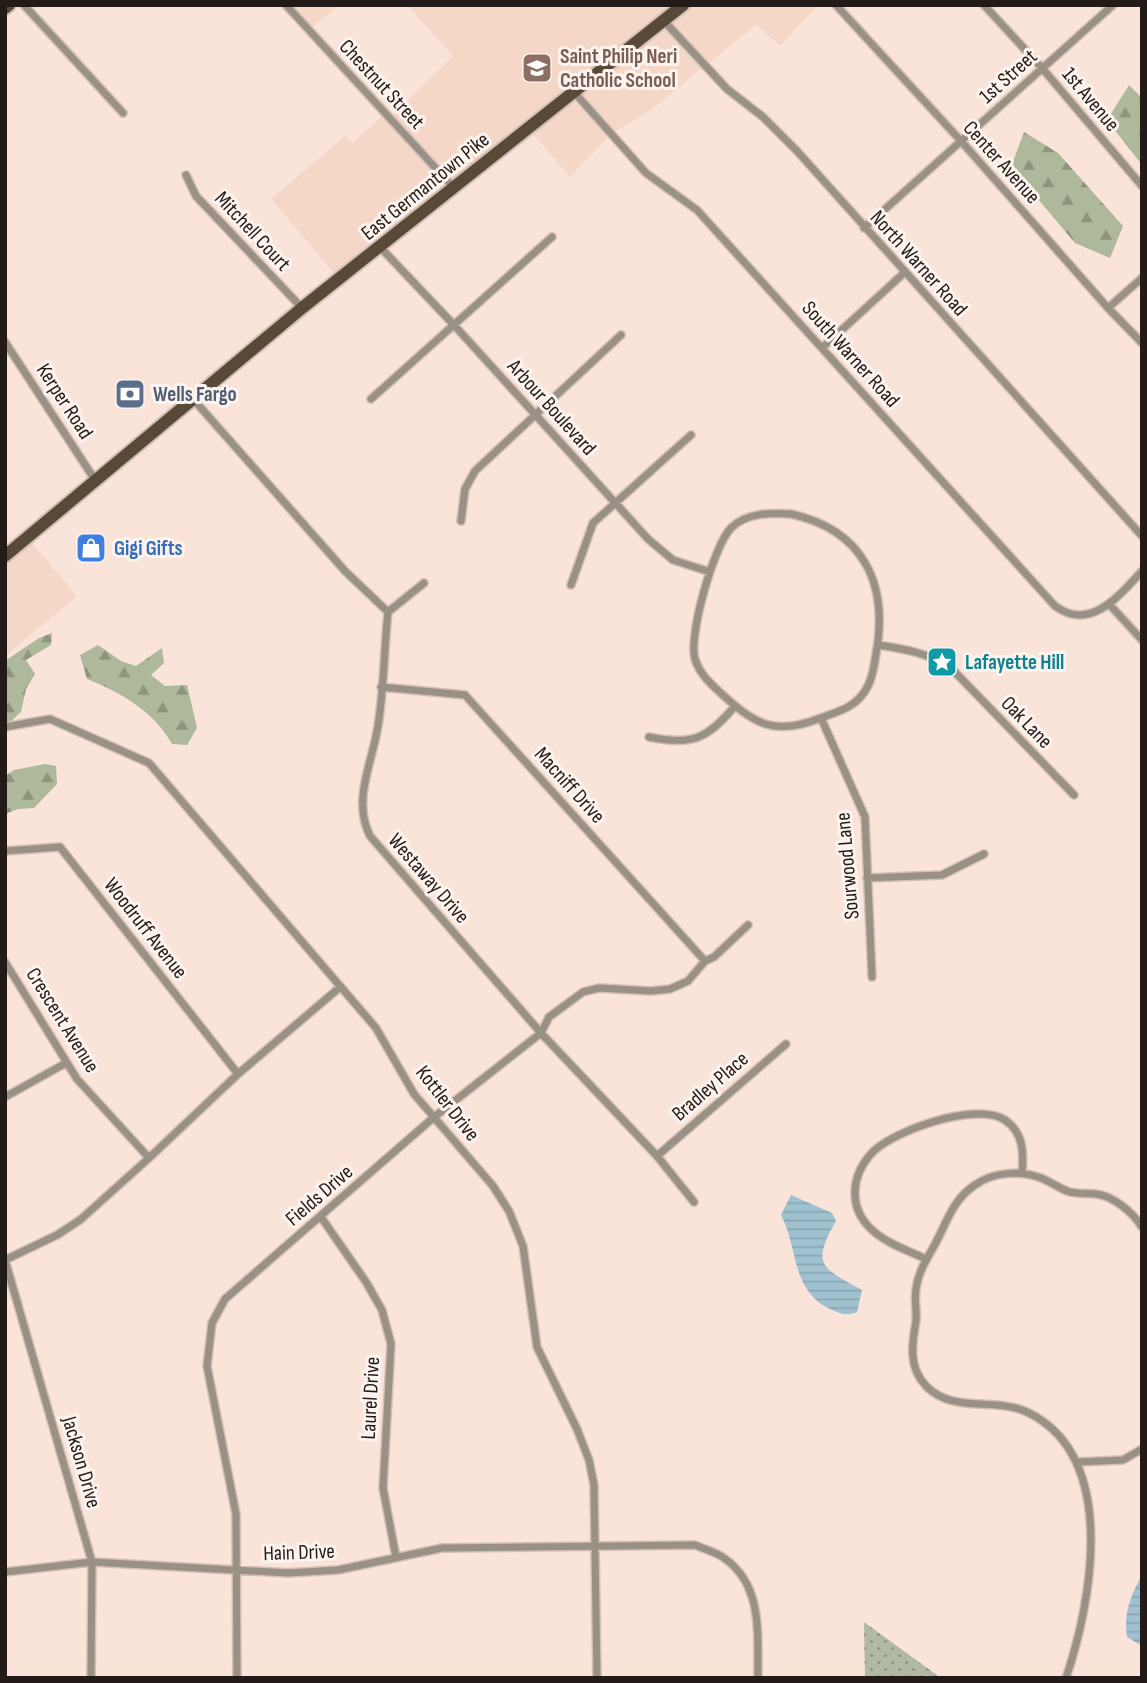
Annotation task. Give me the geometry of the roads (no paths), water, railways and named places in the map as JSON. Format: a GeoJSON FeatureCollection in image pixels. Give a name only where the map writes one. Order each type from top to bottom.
{"type":"FeatureCollection","features":[{"type":"Feature","properties":{"kind":"main road","name":"East Germantown Pike"},"geometry":{"type":"LineString","coordinates":[[5,556],[302,308],[683,5]]}},
{"type":"Feature","properties":{"kind":"street"},"geometry":{"type":"LineString","coordinates":[[24,5],[123,113]]}},
{"type":"Feature","properties":{"kind":"street","name":"Chestnut Street"},"geometry":{"type":"LineString","coordinates":[[286,5],[453,187]]}},
{"type":"Feature","properties":{"kind":"street","name":"Center Avenue"},"geometry":{"type":"LineString","coordinates":[[836,5],[1142,343]]}},
{"type":"Feature","properties":{"kind":"street","name":"1st Avenue"},"geometry":{"type":"LineString","coordinates":[[984,5],[1042,68],[1142,186]]}},
{"type":"Feature","properties":{"kind":"street","name":"1st Street"},"geometry":{"type":"LineString","coordinates":[[864,228],[1112,5]]}},
{"type":"Feature","properties":{"kind":"street","name":"North Warner Road"},"geometry":{"type":"LineString","coordinates":[[664,21],[727,89],[763,117],[797,151],[1142,536]]}},
{"type":"Feature","properties":{"kind":"street","name":"South Warner Road"},"geometry":{"type":"LineString","coordinates":[[574,92],[646,173],[697,210],[1055,606],[1067,614],[1082,617],[1108,604]]}},
{"type":"Feature","properties":{"kind":"street","name":"Mitchell Court"},"geometry":{"type":"LineString","coordinates":[[186,175],[196,196],[302,308]]}},
{"type":"Feature","properties":{"kind":"street"},"geometry":{"type":"LineString","coordinates":[[371,399],[552,237]]}},
{"type":"Feature","properties":{"kind":"street","name":"Arbour Boulevard"},"geometry":{"type":"LineString","coordinates":[[380,247],[662,552],[682,564],[710,572]]}},
{"type":"Feature","properties":{"kind":"street"},"geometry":{"type":"LineString","coordinates":[[822,348],[904,272]]}},
{"type":"Feature","properties":{"kind":"street"},"geometry":{"type":"LineString","coordinates":[[1108,308],[1142,278]]}},
{"type":"Feature","properties":{"kind":"street"},"geometry":{"type":"LineString","coordinates":[[461,521],[463,496],[471,477],[481,465],[621,335]]}},
{"type":"Feature","properties":{"kind":"street","name":"Kerper Road"},"geometry":{"type":"LineString","coordinates":[[5,341],[95,480]]}},
{"type":"Feature","properties":{"kind":"street"},"geometry":{"type":"LineString","coordinates":[[192,399],[345,571],[388,612],[424,583]]}},
{"type":"Feature","properties":{"kind":"street"},"geometry":{"type":"LineString","coordinates":[[571,585],[589,529],[601,514],[691,435]]}},
{"type":"Feature","properties":{"kind":"street"},"geometry":{"type":"LineString","coordinates":[[766,514],[791,514],[820,522],[845,538],[863,557],[869,568],[879,607],[878,645],[871,683],[848,707],[800,726],[780,728],[759,722],[734,706],[704,678],[693,652],[694,632],[710,572],[730,529],[746,519],[766,514]]}},
{"type":"Feature","properties":{"kind":"street"},"geometry":{"type":"LineString","coordinates":[[1142,571],[1108,604],[1142,640]]}},
{"type":"Feature","properties":{"kind":"street","name":"Westaway Drive"},"geometry":{"type":"LineString","coordinates":[[388,612],[379,724],[362,793],[365,826],[370,836],[541,1032],[657,1156],[694,1202]]}},
{"type":"Feature","properties":{"kind":"street","name":"Oak Lane"},"geometry":{"type":"LineString","coordinates":[[878,645],[916,652],[951,668],[1074,795]]}},
{"type":"Feature","properties":{"kind":"street","name":"Macniff Drive"},"geometry":{"type":"LineString","coordinates":[[381,687],[465,695],[705,961]]}},
{"type":"Feature","properties":{"kind":"street"},"geometry":{"type":"LineString","coordinates":[[649,737],[675,742],[697,738],[713,730],[734,706]]}},
{"type":"Feature","properties":{"kind":"street","name":"Sourwood Lane"},"geometry":{"type":"LineString","coordinates":[[821,718],[863,810],[872,977]]}},
{"type":"Feature","properties":{"kind":"street","name":"Kottler Drive"},"geometry":{"type":"LineString","coordinates":[[5,727],[50,719],[149,763],[376,1028],[414,1094],[493,1186],[509,1211],[523,1246],[537,1347],[577,1429],[589,1460],[594,1485],[597,1678]]}},
{"type":"Feature","properties":{"kind":"street","name":"Woodruff Avenue"},"geometry":{"type":"LineString","coordinates":[[5,851],[60,847],[238,1074]]}},
{"type":"Feature","properties":{"kind":"street"},"geometry":{"type":"LineString","coordinates":[[867,878],[942,875],[984,855]]}},
{"type":"Feature","properties":{"kind":"street","name":"Fields Drive"},"geometry":{"type":"LineString","coordinates":[[237,1678],[236,1514],[207,1366],[212,1323],[225,1300],[433,1118],[541,1032],[549,1017],[583,992],[598,988],[651,991],[670,989],[688,981],[705,961],[714,957],[748,925]]}},
{"type":"Feature","properties":{"kind":"street","name":"Crescent Avenue"},"geometry":{"type":"LineString","coordinates":[[5,962],[77,1079],[149,1158]]}},
{"type":"Feature","properties":{"kind":"street"},"geometry":{"type":"LineString","coordinates":[[5,1260],[57,1235],[80,1220],[238,1074],[340,988]]}},
{"type":"Feature","properties":{"kind":"street","name":"Bradley Place"},"geometry":{"type":"LineString","coordinates":[[657,1156],[786,1044]]}},
{"type":"Feature","properties":{"kind":"street"},"geometry":{"type":"LineString","coordinates":[[5,1097],[66,1063]]}},
{"type":"Feature","properties":{"kind":"street"},"geometry":{"type":"LineString","coordinates":[[926,1259],[883,1239],[868,1226],[859,1213],[853,1197],[857,1176],[870,1154],[888,1141],[918,1127],[951,1117],[993,1114],[1015,1129],[1021,1141],[1022,1172]]}},
{"type":"Feature","properties":{"kind":"street"},"geometry":{"type":"LineString","coordinates":[[1066,1678],[1082,1627],[1091,1554],[1088,1508],[1077,1462],[1067,1444],[1048,1426],[1026,1411],[956,1402],[942,1398],[925,1385],[912,1356],[917,1313],[916,1288],[926,1259],[953,1206],[961,1196],[985,1179],[1022,1172],[1042,1178],[1070,1192],[1099,1194],[1120,1204],[1142,1227]]}},
{"type":"Feature","properties":{"kind":"street","name":"Laurel Drive"},"geometry":{"type":"LineString","coordinates":[[321,1217],[382,1310],[391,1344],[383,1488],[396,1557]]}},
{"type":"Feature","properties":{"kind":"street","name":"Jackson Drive"},"geometry":{"type":"LineString","coordinates":[[5,1260],[92,1562],[91,1678]]}},
{"type":"Feature","properties":{"kind":"street"},"geometry":{"type":"LineString","coordinates":[[1077,1462],[1123,1460],[1142,1449]]}},
{"type":"Feature","properties":{"kind":"street","name":"Hain Drive"},"geometry":{"type":"LineString","coordinates":[[5,1572],[92,1562],[288,1573],[338,1570],[442,1548],[695,1545],[724,1557],[740,1574],[752,1593],[757,1612],[758,1678]]}},
{"type":"Feature","properties":{"kind":"water"},"geometry":{"type":"Polygon","coordinates":[[[791,1195],[832,1213],[836,1221],[828,1236],[823,1257],[830,1270],[862,1290],[857,1312],[846,1314],[834,1311],[815,1299],[807,1289],[781,1215],[791,1195]]]}},
{"type":"Feature","properties":{"kind":"water"},"geometry":{"type":"Polygon","coordinates":[[[1142,1575],[1142,1646],[1127,1637],[1126,1620],[1134,1590],[1142,1575]]]}},
{"type":"Feature","properties":{"kind":"place","name":"Saint Philip Neri Catholic School"},"geometry":{"type":"Point","coordinates":[537,68]}},
{"type":"Feature","properties":{"kind":"place","name":"Wells Fargo"},"geometry":{"type":"Point","coordinates":[130,394]}},
{"type":"Feature","properties":{"kind":"place","name":"Gigi Gifts"},"geometry":{"type":"Point","coordinates":[91,548]}},
{"type":"Feature","properties":{"kind":"place","name":"Lafayette Hill"},"geometry":{"type":"Point","coordinates":[942,662]}}]}
